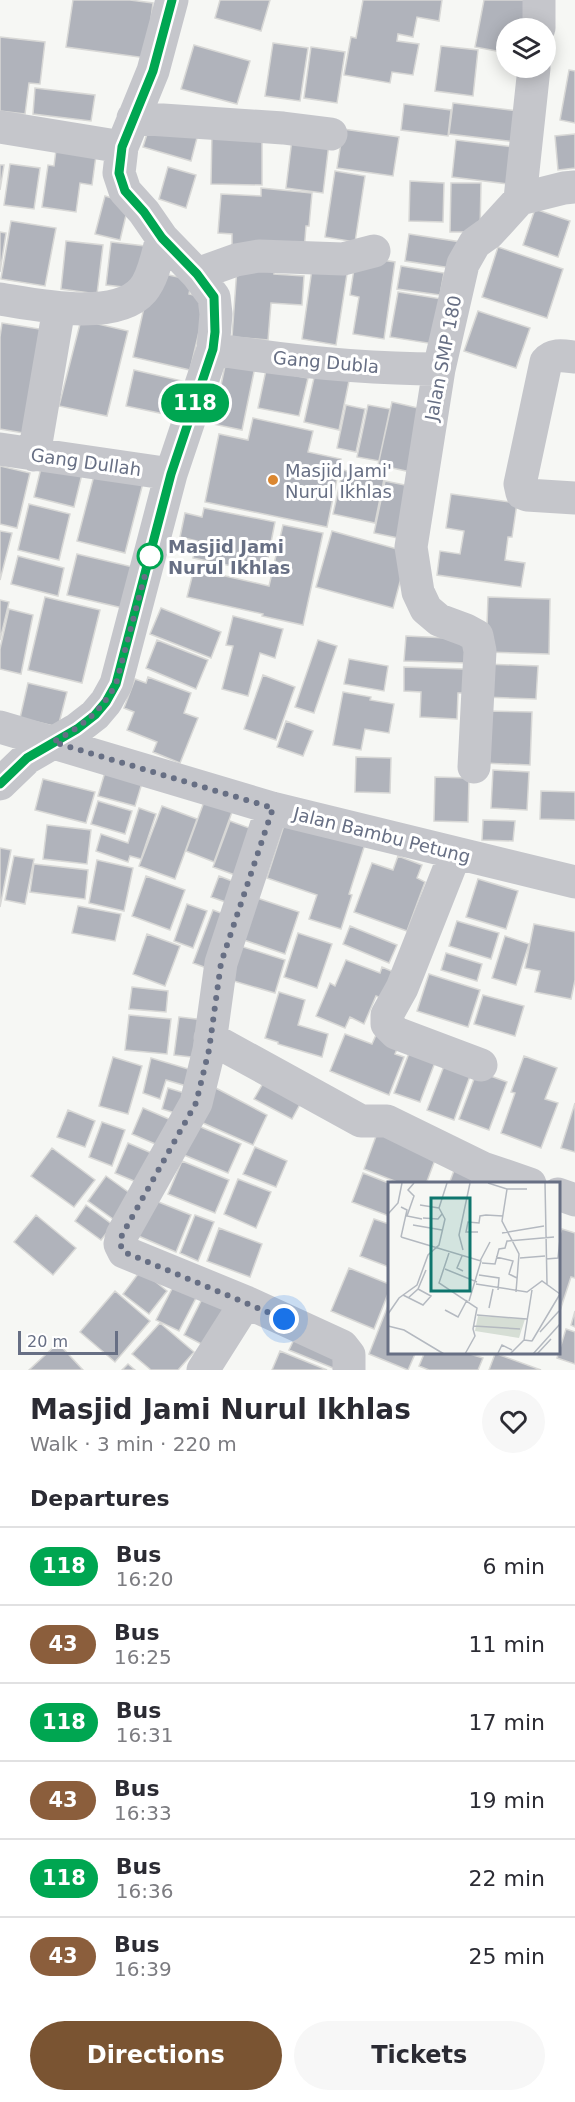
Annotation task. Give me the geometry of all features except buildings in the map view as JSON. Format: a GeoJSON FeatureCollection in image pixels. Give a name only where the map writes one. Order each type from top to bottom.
{"type":"FeatureCollection","features":[{"type":"Feature","properties":{"kind":"street"},"geometry":{"type":"LineString","coordinates":[[0,784],[27,758],[77,729],[95,715],[106,702],[116,684],[171,474],[213,349],[216,314],[214,297],[197,274],[162,238],[144,212],[125,191],[119,173],[127,133],[153,71],[172,0]]}},
{"type":"Feature","properties":{"kind":"street"},"geometry":{"type":"LineString","coordinates":[[539,0],[539,18]]}},
{"type":"Feature","properties":{"kind":"street"},"geometry":{"type":"LineString","coordinates":[[533,78],[520,199],[575,187]]}},
{"type":"Feature","properties":{"kind":"street"},"geometry":{"type":"LineString","coordinates":[[0,128],[127,133],[283,128],[331,134]]}},
{"type":"Feature","properties":{"kind":"street","name":"Jalan SMP 180"},"geometry":{"type":"LineString","coordinates":[[474,767],[480,651],[477,636],[439,620],[426,609],[418,592],[411,547],[439,369],[463,264],[476,243],[489,233],[520,199]]}},
{"type":"Feature","properties":{"kind":"street"},"geometry":{"type":"LineString","coordinates":[[0,299],[59,308],[110,308],[127,303],[134,299],[149,280],[162,238]]}},
{"type":"Feature","properties":{"kind":"street"},"geometry":{"type":"LineString","coordinates":[[197,274],[236,260],[259,256],[343,258],[374,251]]}},
{"type":"Feature","properties":{"kind":"street"},"geometry":{"type":"LineString","coordinates":[[34,455],[59,308]]}},
{"type":"Feature","properties":{"kind":"street","name":"Gang Dubla"},"geometry":{"type":"LineString","coordinates":[[213,349],[275,359],[439,369]]}},
{"type":"Feature","properties":{"kind":"street"},"geometry":{"type":"LineString","coordinates":[[575,357],[557,356],[549,358],[546,362],[520,484],[522,493],[528,495],[575,498]]}},
{"type":"Feature","properties":{"kind":"street","name":"Gang Dullah"},"geometry":{"type":"LineString","coordinates":[[0,449],[171,474]]}},
{"type":"Feature","properties":{"kind":"street","name":"Jalan Bambu Petung"},"geometry":{"type":"LineString","coordinates":[[0,727],[273,808],[575,882]]}},
{"type":"Feature","properties":{"kind":"street"},"geometry":{"type":"LineString","coordinates":[[273,808],[221,963],[207,1062],[196,1103],[122,1235],[120,1244],[124,1252],[246,1302],[342,1346],[349,1355],[350,1370]]}},
{"type":"Feature","properties":{"kind":"street"},"geometry":{"type":"LineString","coordinates":[[455,854],[402,988],[387,1015],[387,1024],[396,1033],[480,1065]]}},
{"type":"Feature","properties":{"kind":"street"},"geometry":{"type":"LineString","coordinates":[[210,1038],[361,1121],[387,1121],[483,1168],[524,1182]]}},
{"type":"Feature","properties":{"kind":"street"},"geometry":{"type":"LineString","coordinates":[[560,1195],[575,1200]]}},
{"type":"Feature","properties":{"kind":"street"},"geometry":{"type":"LineString","coordinates":[[203,1370],[246,1302]]}},
{"type":"Feature","properties":{"kind":"bus line","name":"118"},"geometry":{"type":"LineString","coordinates":[[0,784],[27,758],[77,729],[95,715],[106,702],[116,684],[171,474],[213,349],[216,314],[214,297],[197,274],[162,238],[144,212],[125,191],[119,173],[122,147],[153,71],[172,0]]}},
{"type":"Feature","properties":{"kind":"place","name":"Masjid Jami' Nurul Ikhlas"},"geometry":{"type":"Point","coordinates":[273,480]}},
{"type":"Feature","properties":{"kind":"place","name":"Masjid Jami Nurul Ikhlas"},"geometry":{"type":"Point","coordinates":[150,556]}},
{"type":"Feature","properties":{"kind":"route"},"geometry":{"type":"LineString","coordinates":[[150,556],[116,684],[106,702],[95,715],[77,729],[53,742],[273,808],[221,963],[209,1050],[196,1103],[122,1235],[120,1244],[124,1252],[284,1319]]}}]}
